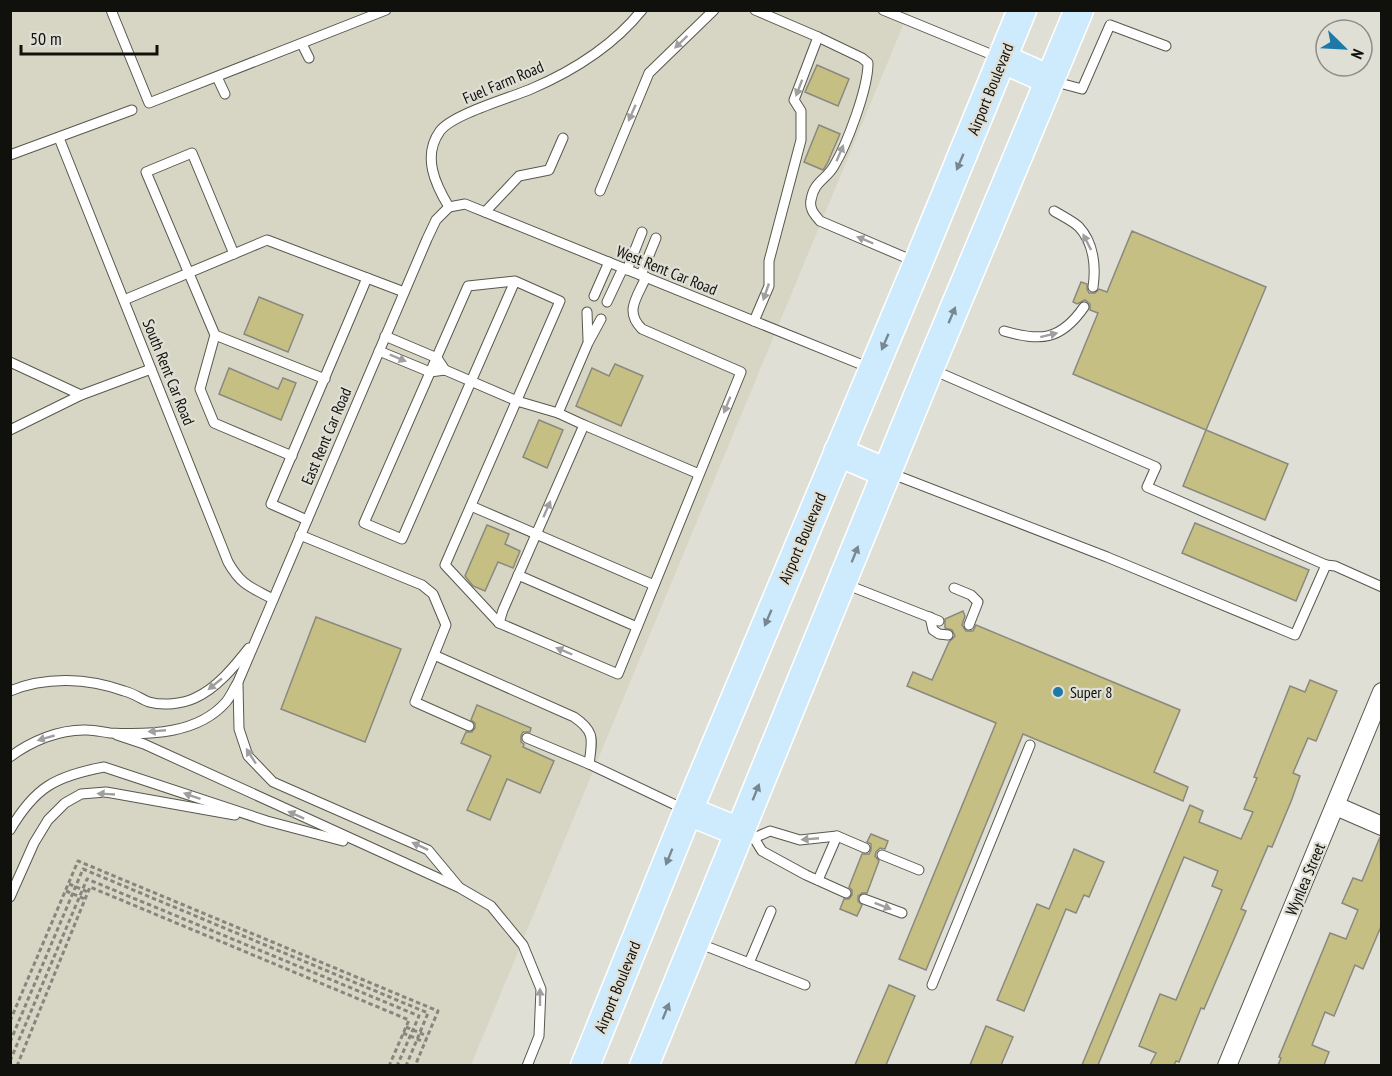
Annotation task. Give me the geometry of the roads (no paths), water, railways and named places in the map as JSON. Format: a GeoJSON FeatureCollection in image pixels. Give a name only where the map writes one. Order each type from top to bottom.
{"type":"FeatureCollection","features":[{"type":"Feature","properties":{"kind":"main road","name":"Airport Boulevard"},"geometry":{"type":"LineString","coordinates":[[585,1065],[688,811],[1022,10]]}},
{"type":"Feature","properties":{"kind":"main road"},"geometry":{"type":"LineString","coordinates":[[644,1065],[695,941],[747,835],[842,584],[1079,10]]}},
{"type":"Feature","properties":{"kind":"main road"},"geometry":{"type":"LineString","coordinates":[[1003,59],[1050,80]]}},
{"type":"Feature","properties":{"kind":"main road"},"geometry":{"type":"LineString","coordinates":[[838,452],[887,473]]}},
{"type":"Feature","properties":{"kind":"main road"},"geometry":{"type":"LineString","coordinates":[[688,811],[747,835]]}},
{"type":"Feature","properties":{"kind":"street","name":"Wynlea Street"},"geometry":{"type":"LineString","coordinates":[[1227,1065],[1382,692]]}},
{"type":"Feature","properties":{"kind":"street"},"geometry":{"type":"LineString","coordinates":[[1336,806],[1382,826]]}},
{"type":"Feature","properties":{"kind":"lane"},"geometry":{"type":"LineString","coordinates":[[111,10],[149,103],[386,10]]}},
{"type":"Feature","properties":{"kind":"lane","name":"Fuel Farm Road"},"geometry":{"type":"LineString","coordinates":[[449,207],[432,173],[431,159],[434,144],[441,130],[453,120],[533,88],[592,56],[629,27],[642,10]]}},
{"type":"Feature","properties":{"kind":"lane"},"geometry":{"type":"LineString","coordinates":[[600,191],[649,74],[714,10]]}},
{"type":"Feature","properties":{"kind":"lane"},"geometry":{"type":"LineString","coordinates":[[755,10],[818,37],[868,63],[868,75],[853,123],[834,168],[817,183],[810,202],[813,214],[820,220],[918,263]]}},
{"type":"Feature","properties":{"kind":"lane"},"geometry":{"type":"LineString","coordinates":[[883,10],[1003,59]]}},
{"type":"Feature","properties":{"kind":"lane"},"geometry":{"type":"LineString","coordinates":[[1050,80],[1082,90],[1110,26],[1166,46]]}},
{"type":"Feature","properties":{"kind":"lane"},"geometry":{"type":"LineString","coordinates":[[754,321],[769,286],[769,261],[781,223],[801,140],[801,111],[794,100],[818,37]]}},
{"type":"Feature","properties":{"kind":"lane"},"geometry":{"type":"LineString","coordinates":[[302,44],[309,58]]}},
{"type":"Feature","properties":{"kind":"lane"},"geometry":{"type":"LineString","coordinates":[[217,76],[225,94]]}},
{"type":"Feature","properties":{"kind":"lane"},"geometry":{"type":"LineString","coordinates":[[10,155],[132,110]]}},
{"type":"Feature","properties":{"kind":"lane","name":"South Rent Car Road"},"geometry":{"type":"LineString","coordinates":[[59,138],[228,562],[237,578],[249,587],[273,598]]}},
{"type":"Feature","properties":{"kind":"lane"},"geometry":{"type":"LineString","coordinates":[[485,212],[519,176],[549,170],[563,138]]}},
{"type":"Feature","properties":{"kind":"lane"},"geometry":{"type":"LineString","coordinates":[[234,254],[192,153],[146,172],[215,335],[200,388],[214,423],[292,456]]}},
{"type":"Feature","properties":{"kind":"lane","name":"West Rent Car Road"},"geometry":{"type":"LineString","coordinates":[[449,207],[465,204],[873,369]]}},
{"type":"Feature","properties":{"kind":"lane","name":"East Rent Car Road"},"geometry":{"type":"LineString","coordinates":[[238,682],[404,292],[436,220],[449,207]]}},
{"type":"Feature","properties":{"kind":"lane"},"geometry":{"type":"LineString","coordinates":[[1054,212],[1079,227],[1092,249],[1095,270],[1093,287]]}},
{"type":"Feature","properties":{"kind":"lane"},"geometry":{"type":"LineString","coordinates":[[607,302],[642,232]]}},
{"type":"Feature","properties":{"kind":"lane"},"geometry":{"type":"LineString","coordinates":[[515,281],[402,539],[364,523],[468,286],[515,281],[560,301],[446,565],[499,623],[618,674],[741,372],[642,330],[635,322],[632,311],[656,238]]}},
{"type":"Feature","properties":{"kind":"lane"},"geometry":{"type":"LineString","coordinates":[[124,300],[267,240],[404,292]]}},
{"type":"Feature","properties":{"kind":"lane"},"geometry":{"type":"LineString","coordinates":[[594,297],[609,262]]}},
{"type":"Feature","properties":{"kind":"lane"},"geometry":{"type":"LineString","coordinates":[[307,520],[271,504],[367,278]]}},
{"type":"Feature","properties":{"kind":"lane"},"geometry":{"type":"LineString","coordinates":[[1004,331],[1026,338],[1043,338],[1061,332],[1075,321],[1084,307]]}},
{"type":"Feature","properties":{"kind":"lane"},"geometry":{"type":"LineString","coordinates":[[587,312],[588,343]]}},
{"type":"Feature","properties":{"kind":"lane"},"geometry":{"type":"LineString","coordinates":[[558,413],[588,343],[601,319]]}},
{"type":"Feature","properties":{"kind":"lane"},"geometry":{"type":"LineString","coordinates":[[215,335],[325,379]]}},
{"type":"Feature","properties":{"kind":"lane"},"geometry":{"type":"LineString","coordinates":[[385,336],[436,358],[446,370],[471,381],[517,401],[558,413],[699,474]]}},
{"type":"Feature","properties":{"kind":"lane"},"geometry":{"type":"LineString","coordinates":[[379,351],[430,372],[446,370]]}},
{"type":"Feature","properties":{"kind":"lane"},"geometry":{"type":"LineString","coordinates":[[10,362],[81,395]]}},
{"type":"Feature","properties":{"kind":"lane"},"geometry":{"type":"LineString","coordinates":[[10,430],[81,395],[151,369]]}},
{"type":"Feature","properties":{"kind":"lane"},"geometry":{"type":"LineString","coordinates":[[929,369],[1156,466],[1147,487],[1382,587]]}},
{"type":"Feature","properties":{"kind":"lane"},"geometry":{"type":"LineString","coordinates":[[499,623],[584,425]]}},
{"type":"Feature","properties":{"kind":"lane"},"geometry":{"type":"LineString","coordinates":[[887,473],[1107,557],[1295,635],[1326,565]]}},
{"type":"Feature","properties":{"kind":"lane"},"geometry":{"type":"LineString","coordinates":[[471,506],[654,585]]}},
{"type":"Feature","properties":{"kind":"lane"},"geometry":{"type":"LineString","coordinates":[[300,535],[422,585],[433,594],[446,625],[415,702],[469,726]]}},
{"type":"Feature","properties":{"kind":"lane"},"geometry":{"type":"LineString","coordinates":[[518,575],[637,627]]}},
{"type":"Feature","properties":{"kind":"lane"},"geometry":{"type":"LineString","coordinates":[[842,584],[935,619],[933,630],[939,634],[948,635]]}},
{"type":"Feature","properties":{"kind":"lane"},"geometry":{"type":"LineString","coordinates":[[954,588],[971,594],[978,602],[969,625]]}},
{"type":"Feature","properties":{"kind":"lane"},"geometry":{"type":"LineString","coordinates":[[10,690],[53,680],[78,681],[124,690],[150,702],[171,704],[194,699],[210,688],[227,674],[254,642]]}},
{"type":"Feature","properties":{"kind":"lane"},"geometry":{"type":"LineString","coordinates":[[434,655],[574,717],[586,726],[592,740],[589,764]]}},
{"type":"Feature","properties":{"kind":"lane"},"geometry":{"type":"LineString","coordinates":[[10,757],[24,746],[43,737],[86,730],[109,733],[154,732],[185,728],[210,717],[227,701],[238,682]]}},
{"type":"Feature","properties":{"kind":"lane"},"geometry":{"type":"LineString","coordinates":[[238,682],[238,729],[248,756],[273,782],[428,850],[460,888]]}},
{"type":"Feature","properties":{"kind":"lane"},"geometry":{"type":"LineString","coordinates":[[10,684],[25,685]]}},
{"type":"Feature","properties":{"kind":"lane"},"geometry":{"type":"LineString","coordinates":[[109,733],[144,744],[460,888],[490,906],[523,945],[541,989],[539,1036],[527,1065]]}},
{"type":"Feature","properties":{"kind":"lane"},"geometry":{"type":"LineString","coordinates":[[527,738],[589,764],[688,811]]}},
{"type":"Feature","properties":{"kind":"lane"},"geometry":{"type":"LineString","coordinates":[[932,985],[1030,745]]}},
{"type":"Feature","properties":{"kind":"lane"},"geometry":{"type":"LineString","coordinates":[[10,830],[35,795],[51,783],[76,772],[104,767],[267,821],[369,848]]}},
{"type":"Feature","properties":{"kind":"lane"},"geometry":{"type":"LineString","coordinates":[[10,897],[34,843],[48,820],[65,802],[81,794],[106,792],[267,821]]}},
{"type":"Feature","properties":{"kind":"lane"},"geometry":{"type":"LineString","coordinates":[[747,835],[770,831],[801,840],[837,836],[865,848]]}},
{"type":"Feature","properties":{"kind":"lane"},"geometry":{"type":"LineString","coordinates":[[747,835],[762,851],[846,893]]}},
{"type":"Feature","properties":{"kind":"lane"},"geometry":{"type":"LineString","coordinates":[[818,880],[837,836]]}},
{"type":"Feature","properties":{"kind":"lane"},"geometry":{"type":"LineString","coordinates":[[882,855],[919,870]]}},
{"type":"Feature","properties":{"kind":"lane"},"geometry":{"type":"LineString","coordinates":[[864,899],[902,914]]}},
{"type":"Feature","properties":{"kind":"lane"},"geometry":{"type":"LineString","coordinates":[[749,963],[771,911]]}},
{"type":"Feature","properties":{"kind":"lane"},"geometry":{"type":"LineString","coordinates":[[695,941],[805,985]]}},
{"type":"Feature","properties":{"kind":"place","name":"Super 8"},"geometry":{"type":"Point","coordinates":[1058,692]}}]}
